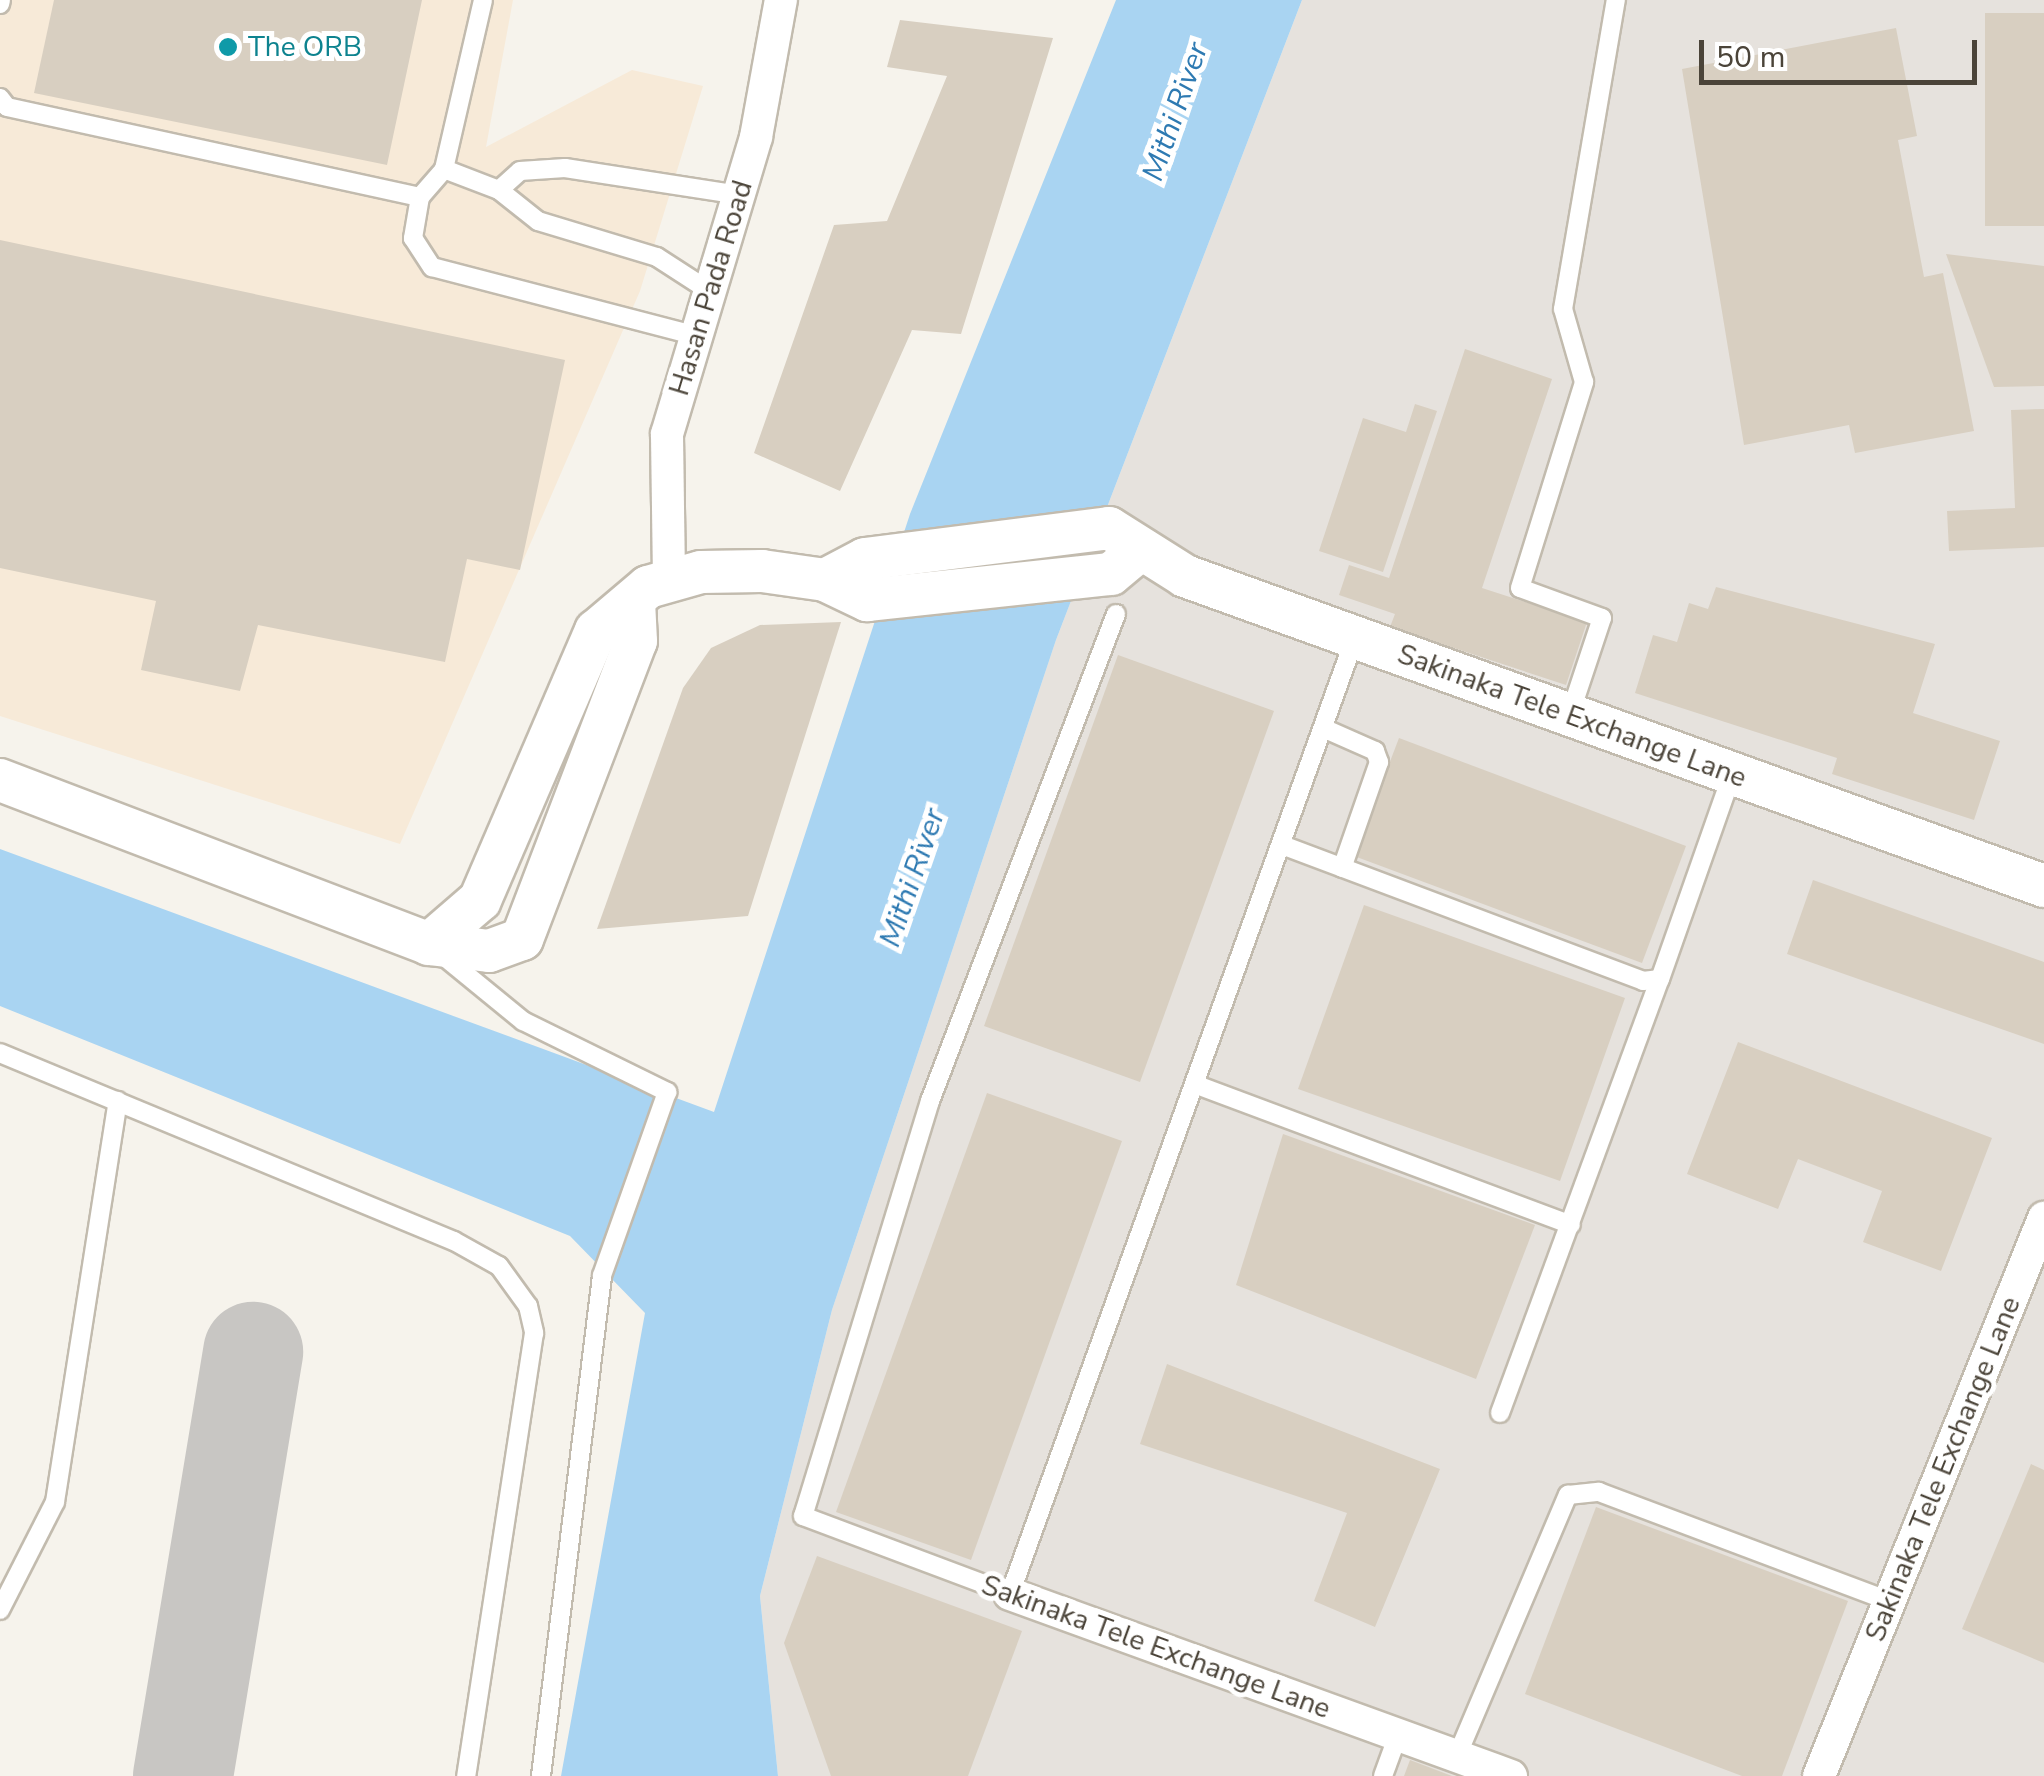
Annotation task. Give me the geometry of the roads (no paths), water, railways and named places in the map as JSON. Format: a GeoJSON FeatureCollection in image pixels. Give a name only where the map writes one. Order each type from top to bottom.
{"type":"FeatureCollection","features":[{"type":"Feature","properties":{"kind":"street","name":"Hasan Pada Road"},"geometry":{"type":"LineString","coordinates":[[651,590],[667,434],[739,195],[781,0]]}},
{"type":"Feature","properties":{"kind":"street","name":"Sakinaka Tele Exchange Lane"},"geometry":{"type":"LineString","coordinates":[[1119,566],[1185,576],[2044,886]]}},
{"type":"Feature","properties":{"kind":"street"},"geometry":{"type":"LineString","coordinates":[[429,944],[480,900],[596,631],[651,590],[762,571],[825,580],[1119,566]]}},
{"type":"Feature","properties":{"kind":"street"},"geometry":{"type":"LineString","coordinates":[[0,780],[429,944],[488,951],[522,939],[636,641],[651,590]]}},
{"type":"Feature","properties":{"kind":"street","name":"Sakinaka Tele Exchange Lane"},"geometry":{"type":"LineString","coordinates":[[1819,1776],[2044,1218]]}},
{"type":"Feature","properties":{"kind":"street","name":"Sakinaka Tele Exchange Lane"},"geometry":{"type":"LineString","coordinates":[[1010,1594],[1511,1776]]}},
{"type":"Feature","properties":{"kind":"lane"},"geometry":{"type":"LineString","coordinates":[[482,0],[444,169],[420,197],[413,238],[432,267],[697,336]]}},
{"type":"Feature","properties":{"kind":"lane"},"geometry":{"type":"LineString","coordinates":[[1570,714],[1602,618],[1520,588],[1584,382],[1562,309],[1616,0]]}},
{"type":"Feature","properties":{"kind":"lane"},"geometry":{"type":"LineString","coordinates":[[0,98],[7,107],[420,197]]}},
{"type":"Feature","properties":{"kind":"lane"},"geometry":{"type":"LineString","coordinates":[[499,190],[520,171],[565,168],[739,195]]}},
{"type":"Feature","properties":{"kind":"lane"},"geometry":{"type":"LineString","coordinates":[[444,169],[499,190],[538,221],[656,257],[711,292]]}},
{"type":"Feature","properties":{"kind":"lane","name":"Sakinaka Tele Exchange Lane"},"geometry":{"type":"LineString","coordinates":[[1010,1594],[802,1516],[930,1101],[1119,566]]}},
{"type":"Feature","properties":{"kind":"lane"},"geometry":{"type":"LineString","coordinates":[[1010,1594],[1198,1085],[1355,638]]}},
{"type":"Feature","properties":{"kind":"lane"},"geometry":{"type":"LineString","coordinates":[[1323,728],[1375,750],[1379,762],[1342,868]]}},
{"type":"Feature","properties":{"kind":"lane"},"geometry":{"type":"LineString","coordinates":[[1500,1413],[1732,773]]}},
{"type":"Feature","properties":{"kind":"lane"},"geometry":{"type":"LineString","coordinates":[[1282,846],[1643,981],[1660,979]]}},
{"type":"Feature","properties":{"kind":"lane"},"geometry":{"type":"LineString","coordinates":[[429,944],[524,1021],[667,1092],[602,1276],[541,1776]]}},
{"type":"Feature","properties":{"kind":"lane"},"geometry":{"type":"LineString","coordinates":[[0,1053],[454,1240],[499,1266],[528,1306],[534,1333],[466,1776]]}},
{"type":"Feature","properties":{"kind":"lane"},"geometry":{"type":"LineString","coordinates":[[1198,1085],[1571,1225]]}},
{"type":"Feature","properties":{"kind":"lane"},"geometry":{"type":"LineString","coordinates":[[0,1610],[55,1502],[118,1101]]}},
{"type":"Feature","properties":{"kind":"lane"},"geometry":{"type":"LineString","coordinates":[[1457,1756],[1568,1495],[1599,1492],[1890,1601]]}},
{"type":"Feature","properties":{"kind":"lane"},"geometry":{"type":"LineString","coordinates":[[1383,1776],[1398,1735]]}},
{"type":"Feature","properties":{"kind":"water","name":"Mithi River"},"geometry":{"type":"Polygon","coordinates":[[[1116,0],[1302,0],[1056,640],[832,1310],[760,1596],[778,1776],[561,1776],[645,1313],[570,1236],[0,1006],[0,849],[714,1112],[910,514],[1116,0]]]}},
{"type":"Feature","properties":{"kind":"place","name":"The ORB"},"geometry":{"type":"Point","coordinates":[228,47]}}]}
